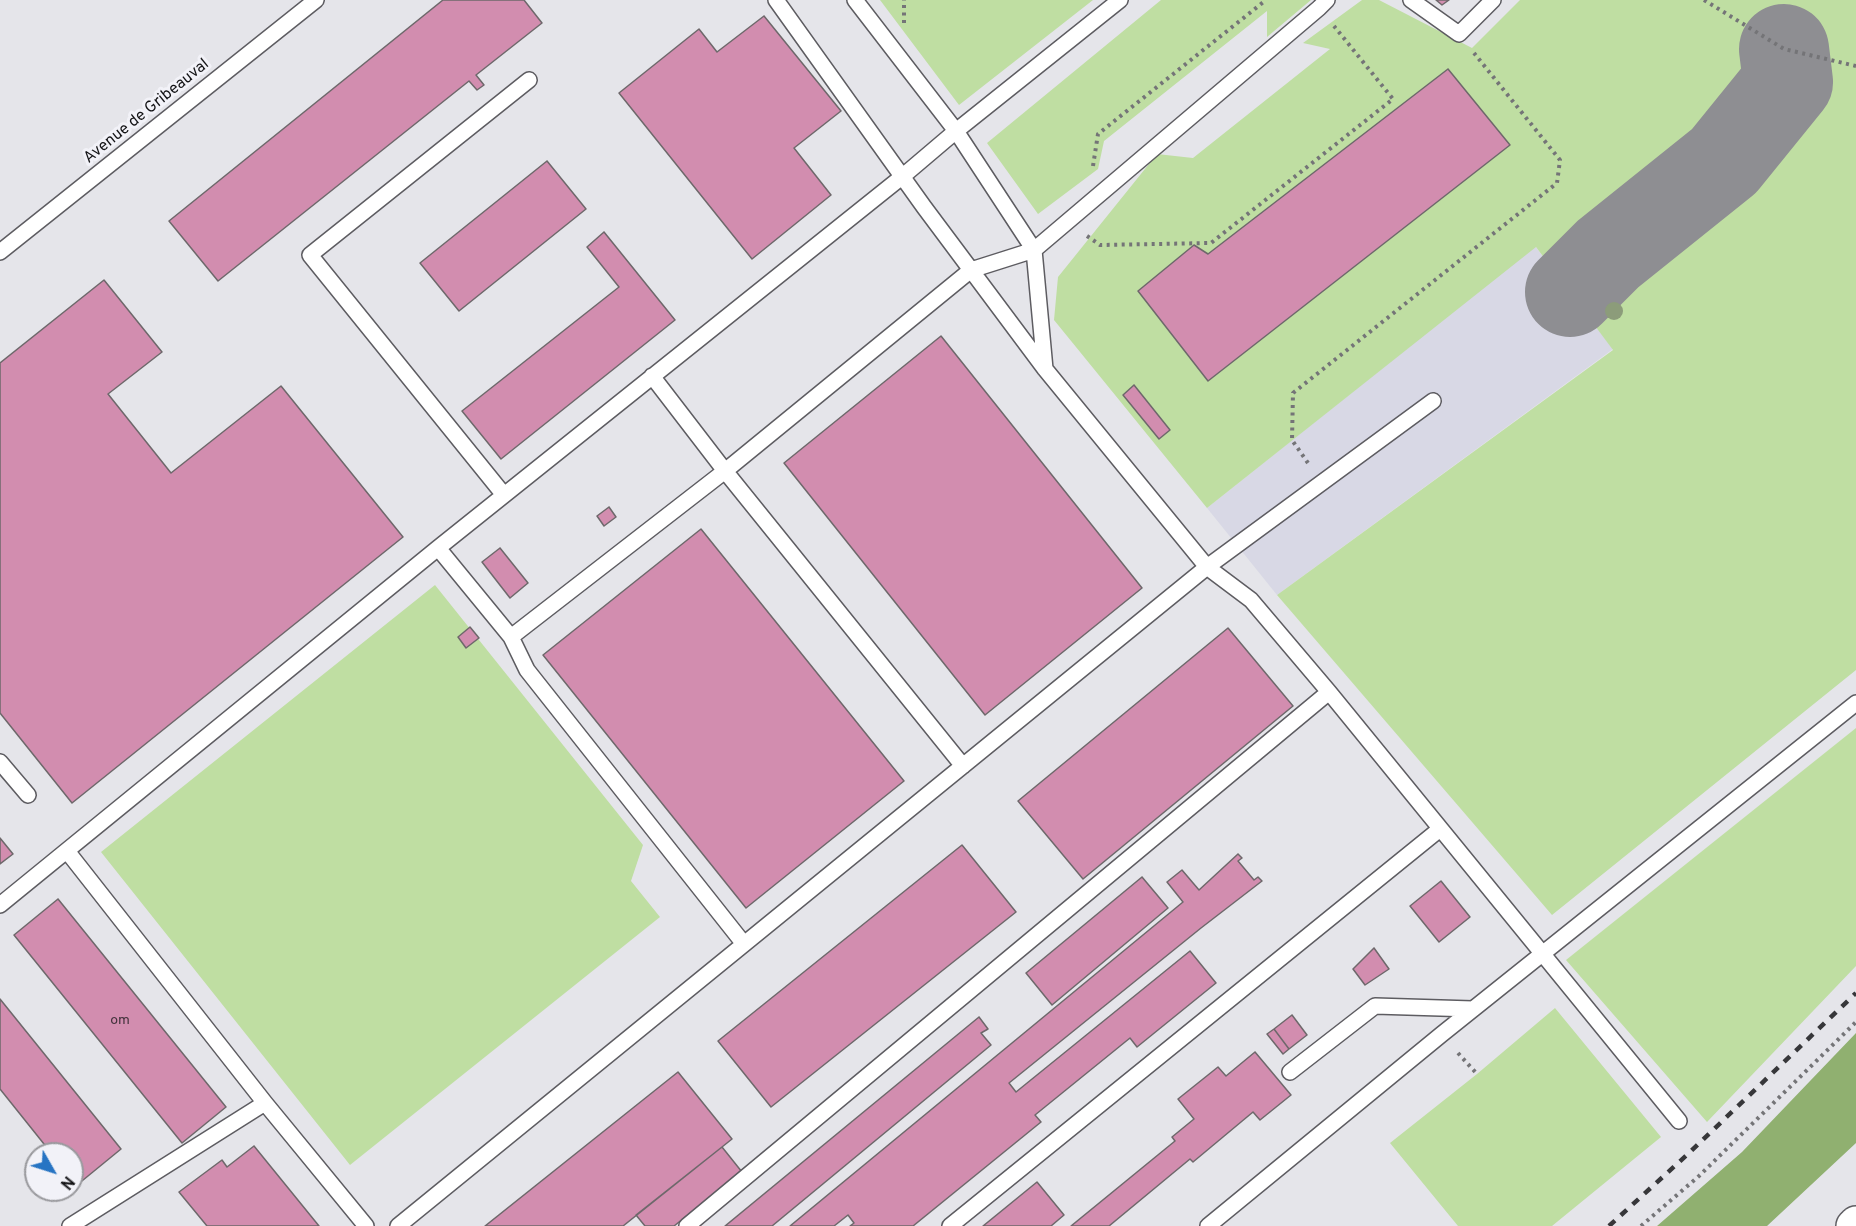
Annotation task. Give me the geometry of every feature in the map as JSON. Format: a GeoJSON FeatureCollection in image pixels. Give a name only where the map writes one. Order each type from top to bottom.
{"type":"FeatureCollection","features":[{"type":"Feature","properties":{"kind":"lane","name":"Avenue de Gribeauval"},"geometry":{"type":"LineString","coordinates":[[0,252],[316,0]]}},
{"type":"Feature","properties":{"kind":"lane"},"geometry":{"type":"LineString","coordinates":[[776,0],[924,207],[1045,369],[1207,567],[1251,600],[1329,692],[1679,1121]]}},
{"type":"Feature","properties":{"kind":"lane"},"geometry":{"type":"LineString","coordinates":[[855,0],[956,130],[1034,250],[1045,369]]}},
{"type":"Feature","properties":{"kind":"lane"},"geometry":{"type":"LineString","coordinates":[[0,905],[438,548],[1120,0]]}},
{"type":"Feature","properties":{"kind":"lane"},"geometry":{"type":"LineString","coordinates":[[1411,0],[1459,34],[1493,0]]}},
{"type":"Feature","properties":{"kind":"lane"},"geometry":{"type":"LineString","coordinates":[[511,637],[725,471],[971,270],[1034,250],[1323,4]]}},
{"type":"Feature","properties":{"kind":"lane"},"geometry":{"type":"LineString","coordinates":[[504,495],[310,255],[529,80]]}},
{"type":"Feature","properties":{"kind":"lane"},"geometry":{"type":"LineString","coordinates":[[652,376],[725,471],[963,766]]}},
{"type":"Feature","properties":{"kind":"lane"},"geometry":{"type":"LineString","coordinates":[[398,1226],[1207,567],[1433,401]]}},
{"type":"Feature","properties":{"kind":"lane"},"geometry":{"type":"LineString","coordinates":[[438,548],[511,637],[526,670],[744,944]]}},
{"type":"Feature","properties":{"kind":"lane"},"geometry":{"type":"LineString","coordinates":[[687,1226],[1329,692]]}},
{"type":"Feature","properties":{"kind":"lane"},"geometry":{"type":"LineString","coordinates":[[1208,1226],[1542,953],[1856,703]]}},
{"type":"Feature","properties":{"kind":"lane"},"geometry":{"type":"LineString","coordinates":[[0,762],[28,795]]}},
{"type":"Feature","properties":{"kind":"lane"},"geometry":{"type":"LineString","coordinates":[[950,1226],[1440,830]]}},
{"type":"Feature","properties":{"kind":"lane"},"geometry":{"type":"LineString","coordinates":[[68,850],[265,1103],[366,1226]]}},
{"type":"Feature","properties":{"kind":"lane"},"geometry":{"type":"LineString","coordinates":[[1290,1072],[1375,1006],[1473,1009]]}},
{"type":"Feature","properties":{"kind":"lane"},"geometry":{"type":"LineString","coordinates":[[70,1226],[265,1103]]}},
{"type":"Feature","properties":{"kind":"path"},"geometry":{"type":"LineString","coordinates":[[1089,176],[1093,166],[1098,134],[1266,0]]}},
{"type":"Feature","properties":{"kind":"path"},"geometry":{"type":"LineString","coordinates":[[1704,0],[1784,49],[1856,66]]}},
{"type":"Feature","properties":{"kind":"path"},"geometry":{"type":"LineString","coordinates":[[1068,223],[1100,245],[1211,243],[1393,99],[1323,4]]}},
{"type":"Feature","properties":{"kind":"path"},"geometry":{"type":"LineString","coordinates":[[1322,483],[1292,440],[1293,393],[1557,183],[1560,160],[1459,34]]}},
{"type":"Feature","properties":{"kind":"path"},"geometry":{"type":"LineString","coordinates":[[1641,1226],[1699,1176],[1856,1022]]}},
{"type":"Feature","properties":{"kind":"shaded area"},"geometry":{"type":"Polygon","coordinates":[[[1535,246],[1613,349],[1277,595],[1207,508],[1535,246]]]}},
{"type":"Feature","properties":{"kind":"green space"},"geometry":{"type":"Polygon","coordinates":[[[880,0],[1093,0],[959,105],[880,0]]]}},
{"type":"Feature","properties":{"kind":"green space"},"geometry":{"type":"Polygon","coordinates":[[[1161,0],[1311,0],[1267,37],[1267,11],[1104,141],[1098,169],[1038,214],[987,143],[1161,0]]]}},
{"type":"Feature","properties":{"kind":"green space"},"geometry":{"type":"Polygon","coordinates":[[[1362,0],[1379,0],[1472,48],[1520,0],[1856,0],[1856,670],[1552,915],[1277,595],[1613,350],[1536,247],[1207,508],[1054,320],[1058,277],[1157,154],[1193,158],[1330,49],[1303,43],[1362,0]]]}},
{"type":"Feature","properties":{"kind":"green space"},"geometry":{"type":"Polygon","coordinates":[[[435,585],[643,845],[631,881],[660,917],[350,1165],[101,852],[435,585]]]}},
{"type":"Feature","properties":{"kind":"green space"},"geometry":{"type":"Polygon","coordinates":[[[1856,728],[1856,966],[1707,1122],[1566,960],[1856,728]]]}},
{"type":"Feature","properties":{"kind":"green space"},"geometry":{"type":"Polygon","coordinates":[[[1555,1008],[1661,1137],[1552,1226],[1458,1226],[1390,1143],[1555,1008]]]}},
{"type":"Feature","properties":{"kind":"green space"},"geometry":{"type":"Polygon","coordinates":[[[1856,1033],[1856,1143],[1767,1226],[1657,1226],[1742,1152],[1856,1033]]]}},
{"type":"Feature","properties":{"kind":"building"},"geometry":{"type":"Polygon","coordinates":[[[443,0],[524,0],[542,23],[476,75],[484,85],[477,90],[469,81],[218,281],[169,221],[443,0]]]}},
{"type":"Feature","properties":{"kind":"building"},"geometry":{"type":"Polygon","coordinates":[[[1436,0],[1449,0],[1442,5],[1436,0]]]}},
{"type":"Feature","properties":{"kind":"building"},"geometry":{"type":"Polygon","coordinates":[[[764,16],[841,111],[794,148],[831,195],[752,259],[619,93],[699,29],[717,52],[764,16]]]}},
{"type":"Feature","properties":{"kind":"building"},"geometry":{"type":"Polygon","coordinates":[[[1448,69],[1510,145],[1208,381],[1138,291],[1194,245],[1208,254],[1448,69]]]}},
{"type":"Feature","properties":{"kind":"building"},"geometry":{"type":"Polygon","coordinates":[[[547,161],[586,209],[459,311],[420,263],[547,161]]]}},
{"type":"Feature","properties":{"kind":"building"},"geometry":{"type":"Polygon","coordinates":[[[604,232],[675,320],[501,459],[462,411],[619,287],[587,247],[604,232]]]}},
{"type":"Feature","properties":{"kind":"building"},"geometry":{"type":"Polygon","coordinates":[[[104,280],[162,352],[108,394],[171,473],[281,386],[403,537],[72,803],[0,713],[0,363],[104,280]]]}},
{"type":"Feature","properties":{"kind":"building"},"geometry":{"type":"Polygon","coordinates":[[[941,336],[1142,588],[985,715],[784,463],[941,336]]]}},
{"type":"Feature","properties":{"kind":"building"},"geometry":{"type":"Polygon","coordinates":[[[1134,385],[1170,430],[1159,439],[1123,395],[1134,385]]]}},
{"type":"Feature","properties":{"kind":"building"},"geometry":{"type":"Polygon","coordinates":[[[609,507],[616,517],[604,526],[597,516],[609,507]]]}},
{"type":"Feature","properties":{"kind":"building"},"geometry":{"type":"Polygon","coordinates":[[[701,529],[904,781],[746,908],[543,655],[701,529]]]}},
{"type":"Feature","properties":{"kind":"building"},"geometry":{"type":"Polygon","coordinates":[[[500,548],[528,583],[510,598],[482,562],[500,548]]]}},
{"type":"Feature","properties":{"kind":"building"},"geometry":{"type":"Polygon","coordinates":[[[470,627],[479,638],[466,648],[458,637],[470,627]]]}},
{"type":"Feature","properties":{"kind":"building"},"geometry":{"type":"Polygon","coordinates":[[[1228,628],[1293,706],[1083,879],[1018,801],[1228,628]]]}},
{"type":"Feature","properties":{"kind":"building"},"geometry":{"type":"Polygon","coordinates":[[[0,838],[13,854],[0,864],[0,838]]]}},
{"type":"Feature","properties":{"kind":"building"},"geometry":{"type":"Polygon","coordinates":[[[962,845],[1016,912],[771,1107],[718,1041],[962,845]]]}},
{"type":"Feature","properties":{"kind":"building"},"geometry":{"type":"Polygon","coordinates":[[[1238,854],[1242,858],[1238,861],[1254,880],[1258,877],[1262,881],[1009,1083],[1016,1092],[1190,951],[1216,983],[1137,1047],[1130,1038],[1035,1115],[1041,1122],[913,1226],[850,1226],[854,1223],[848,1215],[834,1226],[790,1226],[1183,902],[1167,882],[1182,870],[1199,890],[1238,854]]]}},
{"type":"Feature","properties":{"kind":"building"},"geometry":{"type":"Polygon","coordinates":[[[1142,877],[1168,908],[1052,1005],[1026,973],[1142,877]]]}},
{"type":"Feature","properties":{"kind":"building"},"geometry":{"type":"Polygon","coordinates":[[[1441,881],[1470,917],[1439,942],[1410,906],[1441,881]]]}},
{"type":"Feature","properties":{"kind":"building"},"geometry":{"type":"Polygon","coordinates":[[[58,899],[226,1107],[182,1143],[14,935],[58,899]]]}},
{"type":"Feature","properties":{"kind":"building"},"geometry":{"type":"Polygon","coordinates":[[[1374,948],[1389,969],[1365,985],[1353,969],[1374,948]]]}},
{"type":"Feature","properties":{"kind":"building"},"geometry":{"type":"Polygon","coordinates":[[[0,999],[121,1149],[84,1179],[84,1142],[42,1142],[0,1089],[0,999]]]}},
{"type":"Feature","properties":{"kind":"building"},"geometry":{"type":"Polygon","coordinates":[[[1292,1015],[1307,1035],[1289,1049],[1274,1029],[1292,1015]]]}},
{"type":"Feature","properties":{"kind":"building"},"geometry":{"type":"Polygon","coordinates":[[[979,1017],[988,1029],[981,1033],[991,1045],[772,1226],[725,1226],[979,1017]]]}},
{"type":"Feature","properties":{"kind":"building"},"geometry":{"type":"Polygon","coordinates":[[[1274,1029],[1289,1049],[1283,1054],[1267,1034],[1274,1029]]]}},
{"type":"Feature","properties":{"kind":"building"},"geometry":{"type":"Polygon","coordinates":[[[1255,1052],[1291,1095],[1260,1120],[1253,1112],[1193,1162],[1190,1159],[1109,1226],[1071,1226],[1175,1141],[1172,1137],[1194,1119],[1178,1099],[1218,1067],[1226,1076],[1255,1052]]]}},
{"type":"Feature","properties":{"kind":"building"},"geometry":{"type":"Polygon","coordinates":[[[678,1072],[732,1139],[623,1226],[485,1226],[678,1072]]]}},
{"type":"Feature","properties":{"kind":"building"},"geometry":{"type":"Polygon","coordinates":[[[254,1146],[319,1226],[207,1226],[179,1192],[222,1160],[227,1167],[254,1146]]]}},
{"type":"Feature","properties":{"kind":"building"},"geometry":{"type":"Polygon","coordinates":[[[722,1147],[742,1172],[674,1226],[645,1226],[636,1215],[722,1147]]]}},
{"type":"Feature","properties":{"kind":"building"},"geometry":{"type":"Polygon","coordinates":[[[1037,1182],[1064,1215],[1051,1226],[983,1226],[1037,1182]]]}},
{"type":"Feature","properties":{"kind":"taxiway"},"geometry":{"type":"LineString","coordinates":[[1570,292],[1608,254],[1724,161],[1788,82],[1784,49]]}},
{"type":"Feature","properties":{"kind":"railway"},"geometry":{"type":"LineString","coordinates":[[1609,1226],[1856,993]]}}]}
